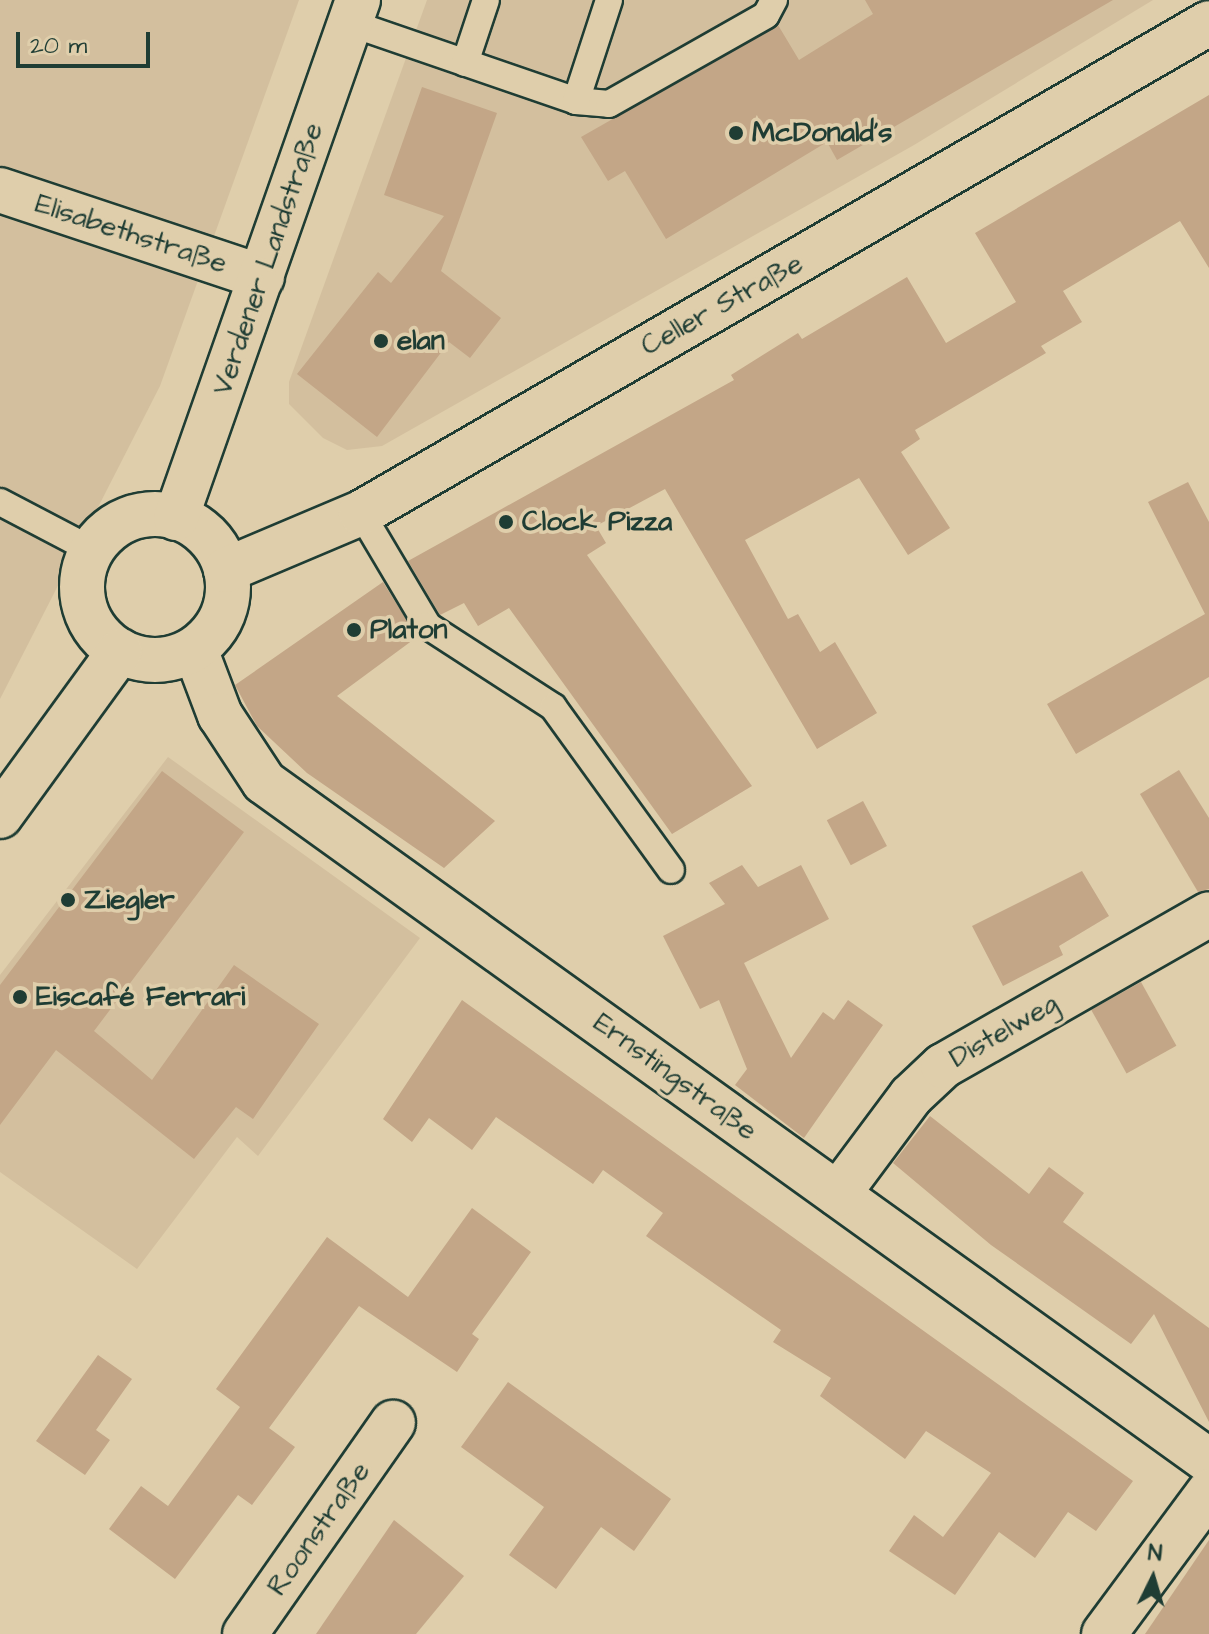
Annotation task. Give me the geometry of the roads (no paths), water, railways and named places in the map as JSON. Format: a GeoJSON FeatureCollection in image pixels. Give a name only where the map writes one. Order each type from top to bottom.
{"type":"FeatureCollection","features":[{"type":"Feature","properties":{"kind":"street","name":"Verdener Landstraße"},"geometry":{"type":"LineString","coordinates":[[176,518],[354,12]]}},
{"type":"Feature","properties":{"kind":"street","name":"Celler Straße"},"geometry":{"type":"LineString","coordinates":[[226,570],[361,513],[1209,23]]}},
{"type":"Feature","properties":{"kind":"street","name":"Elisabethstraße"},"geometry":{"type":"LineString","coordinates":[[0,190],[262,277]]}},
{"type":"Feature","properties":{"kind":"street"},"geometry":{"type":"LineString","coordinates":[[137,516],[176,518],[208,537],[226,570],[223,614],[195,649],[157,660],[120,651],[101,637],[85,606],[83,572],[92,550],[137,516]]}},
{"type":"Feature","properties":{"kind":"street","name":"Ernstingstraße"},"geometry":{"type":"LineString","coordinates":[[195,649],[220,715],[264,782],[1209,1461]]}},
{"type":"Feature","properties":{"kind":"street"},"geometry":{"type":"LineString","coordinates":[[0,816],[120,651]]}},
{"type":"Feature","properties":{"kind":"street","name":"Distelweg"},"geometry":{"type":"LineString","coordinates":[[838,1194],[911,1096],[943,1066],[1209,914]]}},
{"type":"Feature","properties":{"kind":"street","name":"Roonstraße"},"geometry":{"type":"LineString","coordinates":[[245,1634],[393,1423]]}},
{"type":"Feature","properties":{"kind":"street"},"geometry":{"type":"LineString","coordinates":[[1104,1634],[1209,1492]]}},
{"type":"Feature","properties":{"kind":"lane"},"geometry":{"type":"LineString","coordinates":[[465,63],[486,0]]}},
{"type":"Feature","properties":{"kind":"lane"},"geometry":{"type":"LineString","coordinates":[[576,101],[609,0]]}},
{"type":"Feature","properties":{"kind":"lane"},"geometry":{"type":"LineString","coordinates":[[354,12],[465,63],[576,101],[609,104],[766,15],[774,0]]}},
{"type":"Feature","properties":{"kind":"lane"},"geometry":{"type":"LineString","coordinates":[[0,502],[92,550]]}},
{"type":"Feature","properties":{"kind":"lane"},"geometry":{"type":"LineString","coordinates":[[361,513],[428,626],[553,707],[671,870]]}},
{"type":"Feature","properties":{"kind":"place","name":"McDonald's"},"geometry":{"type":"Point","coordinates":[736,133]}},
{"type":"Feature","properties":{"kind":"place","name":"elan"},"geometry":{"type":"Point","coordinates":[381,341]}},
{"type":"Feature","properties":{"kind":"place","name":"Clock Pizza"},"geometry":{"type":"Point","coordinates":[506,522]}},
{"type":"Feature","properties":{"kind":"place","name":"Platon"},"geometry":{"type":"Point","coordinates":[354,630]}},
{"type":"Feature","properties":{"kind":"place","name":"Ziegler"},"geometry":{"type":"Point","coordinates":[68,900]}},
{"type":"Feature","properties":{"kind":"place","name":"Eiscafé Ferrari"},"geometry":{"type":"Point","coordinates":[20,997]}}]}
